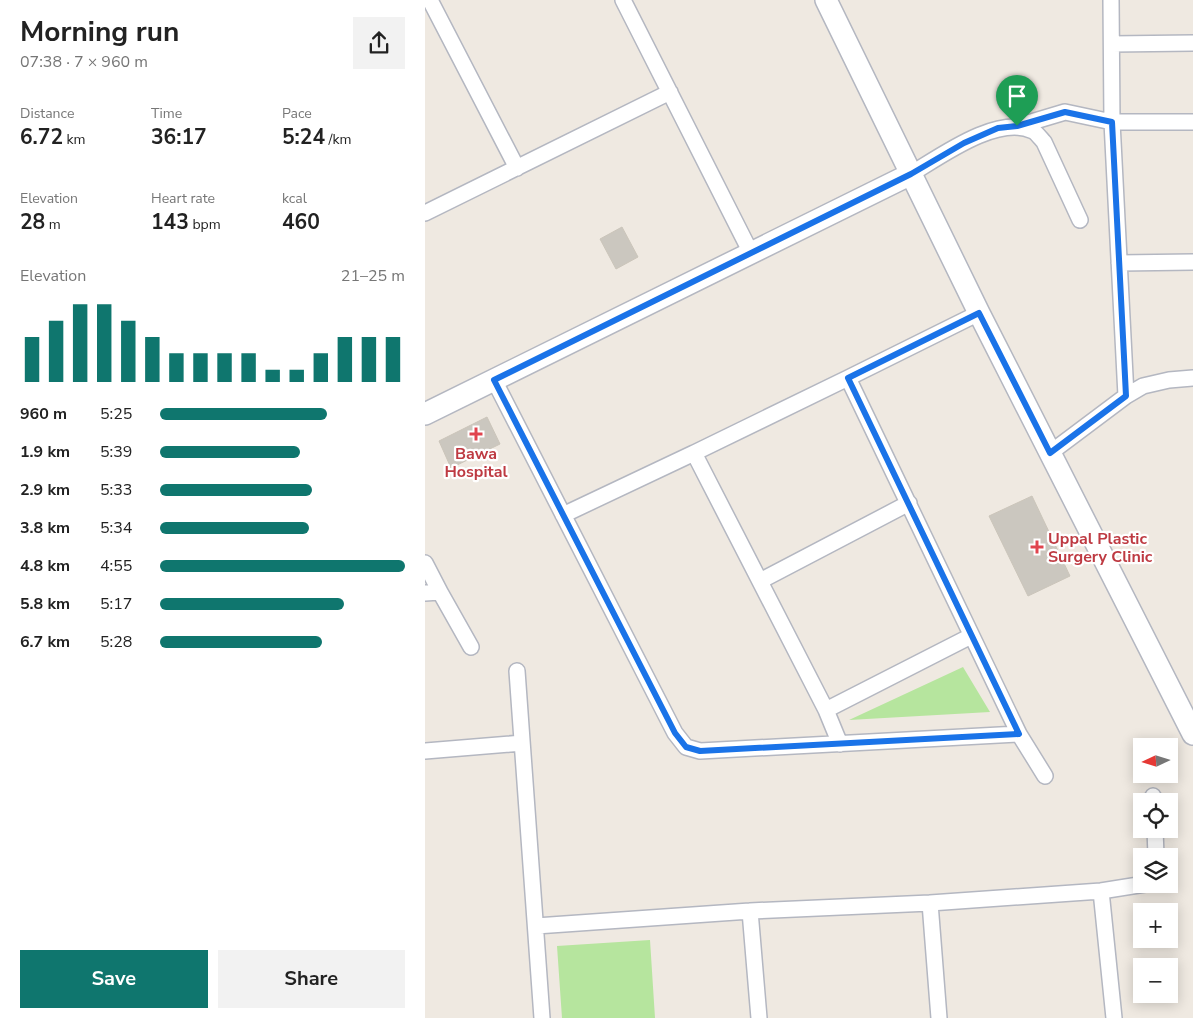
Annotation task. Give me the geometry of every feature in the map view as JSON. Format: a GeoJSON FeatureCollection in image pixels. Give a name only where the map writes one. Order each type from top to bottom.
{"type":"FeatureCollection","features":[{"type":"Feature","properties":{"kind":"street"},"geometry":{"type":"LineString","coordinates":[[430,0],[431,18],[517,168]]}},
{"type":"Feature","properties":{"kind":"street"},"geometry":{"type":"LineString","coordinates":[[623,0],[751,253]]}},
{"type":"Feature","properties":{"kind":"street"},"geometry":{"type":"LineString","coordinates":[[826,0],[979,313],[1193,734]]}},
{"type":"Feature","properties":{"kind":"street"},"geometry":{"type":"LineString","coordinates":[[1111,0],[1112,122],[1126,396]]}},
{"type":"Feature","properties":{"kind":"street"},"geometry":{"type":"LineString","coordinates":[[1112,44],[1193,43]]}},
{"type":"Feature","properties":{"kind":"street"},"geometry":{"type":"LineString","coordinates":[[425,213],[670,92]]}},
{"type":"Feature","properties":{"kind":"street"},"geometry":{"type":"LineString","coordinates":[[425,414],[911,174],[964,143],[998,128],[1017,126],[1065,112],[1112,122],[1193,122]]}},
{"type":"Feature","properties":{"kind":"street"},"geometry":{"type":"LineString","coordinates":[[1017,126],[1035,132],[1044,142],[1080,220]]}},
{"type":"Feature","properties":{"kind":"street"},"geometry":{"type":"LineString","coordinates":[[1119,263],[1193,262]]}},
{"type":"Feature","properties":{"kind":"street"},"geometry":{"type":"LineString","coordinates":[[563,515],[979,313]]}},
{"type":"Feature","properties":{"kind":"street"},"geometry":{"type":"LineString","coordinates":[[848,378],[1019,734],[1045,776]]}},
{"type":"Feature","properties":{"kind":"street"},"geometry":{"type":"LineString","coordinates":[[1050,453],[1126,396],[1143,386],[1169,380],[1193,378]]}},
{"type":"Feature","properties":{"kind":"street"},"geometry":{"type":"LineString","coordinates":[[494,380],[675,733],[686,747],[700,751],[1019,734]]}},
{"type":"Feature","properties":{"kind":"street"},"geometry":{"type":"LineString","coordinates":[[694,453],[826,710],[841,744]]}},
{"type":"Feature","properties":{"kind":"street"},"geometry":{"type":"LineString","coordinates":[[760,581],[909,503]]}},
{"type":"Feature","properties":{"kind":"street"},"geometry":{"type":"LineString","coordinates":[[425,563],[432,592],[471,646]]}},
{"type":"Feature","properties":{"kind":"street"},"geometry":{"type":"LineString","coordinates":[[826,710],[971,636]]}},
{"type":"Feature","properties":{"kind":"street"},"geometry":{"type":"LineString","coordinates":[[517,671],[542,1018]]}},
{"type":"Feature","properties":{"kind":"street"},"geometry":{"type":"LineString","coordinates":[[425,751],[523,742]]}},
{"type":"Feature","properties":{"kind":"street"},"geometry":{"type":"LineString","coordinates":[[536,926],[750,911],[930,903],[1101,891],[1133,886]]}},
{"type":"Feature","properties":{"kind":"street"},"geometry":{"type":"LineString","coordinates":[[1101,891],[1114,1018]]}},
{"type":"Feature","properties":{"kind":"street"},"geometry":{"type":"LineString","coordinates":[[930,903],[939,1018]]}},
{"type":"Feature","properties":{"kind":"street"},"geometry":{"type":"LineString","coordinates":[[750,911],[759,1018]]}},
{"type":"Feature","properties":{"kind":"green space"},"geometry":{"type":"Polygon","coordinates":[[[963,667],[990,712],[849,720],[963,667]]]}},
{"type":"Feature","properties":{"kind":"green space"},"geometry":{"type":"Polygon","coordinates":[[[650,940],[655,1018],[562,1018],[557,946],[650,940]]]}},
{"type":"Feature","properties":{"kind":"building"},"geometry":{"type":"Polygon","coordinates":[[[622,227],[638,257],[616,269],[600,239],[622,227]]]}},
{"type":"Feature","properties":{"kind":"building"},"geometry":{"type":"Polygon","coordinates":[[[487,417],[500,444],[451,468],[439,441],[487,417]]]}},
{"type":"Feature","properties":{"kind":"building"},"geometry":{"type":"Polygon","coordinates":[[[1032,496],[1070,576],[1028,596],[989,516],[1032,496]]]}},
{"type":"Feature","properties":{"kind":"place","name":"Bawa Hospital"},"geometry":{"type":"Point","coordinates":[476,434]}},
{"type":"Feature","properties":{"kind":"place","name":"Uppal Plastic Surgery Clinic"},"geometry":{"type":"Point","coordinates":[1037,547]}},
{"type":"Feature","properties":{"kind":"route"},"geometry":{"type":"LineString","coordinates":[[1065,112],[1112,122],[1126,396],[1050,453],[979,313],[848,378],[1019,734],[700,751],[686,747],[675,733],[494,380],[911,174],[964,143],[998,128],[1017,126],[1065,112]]}}]}
